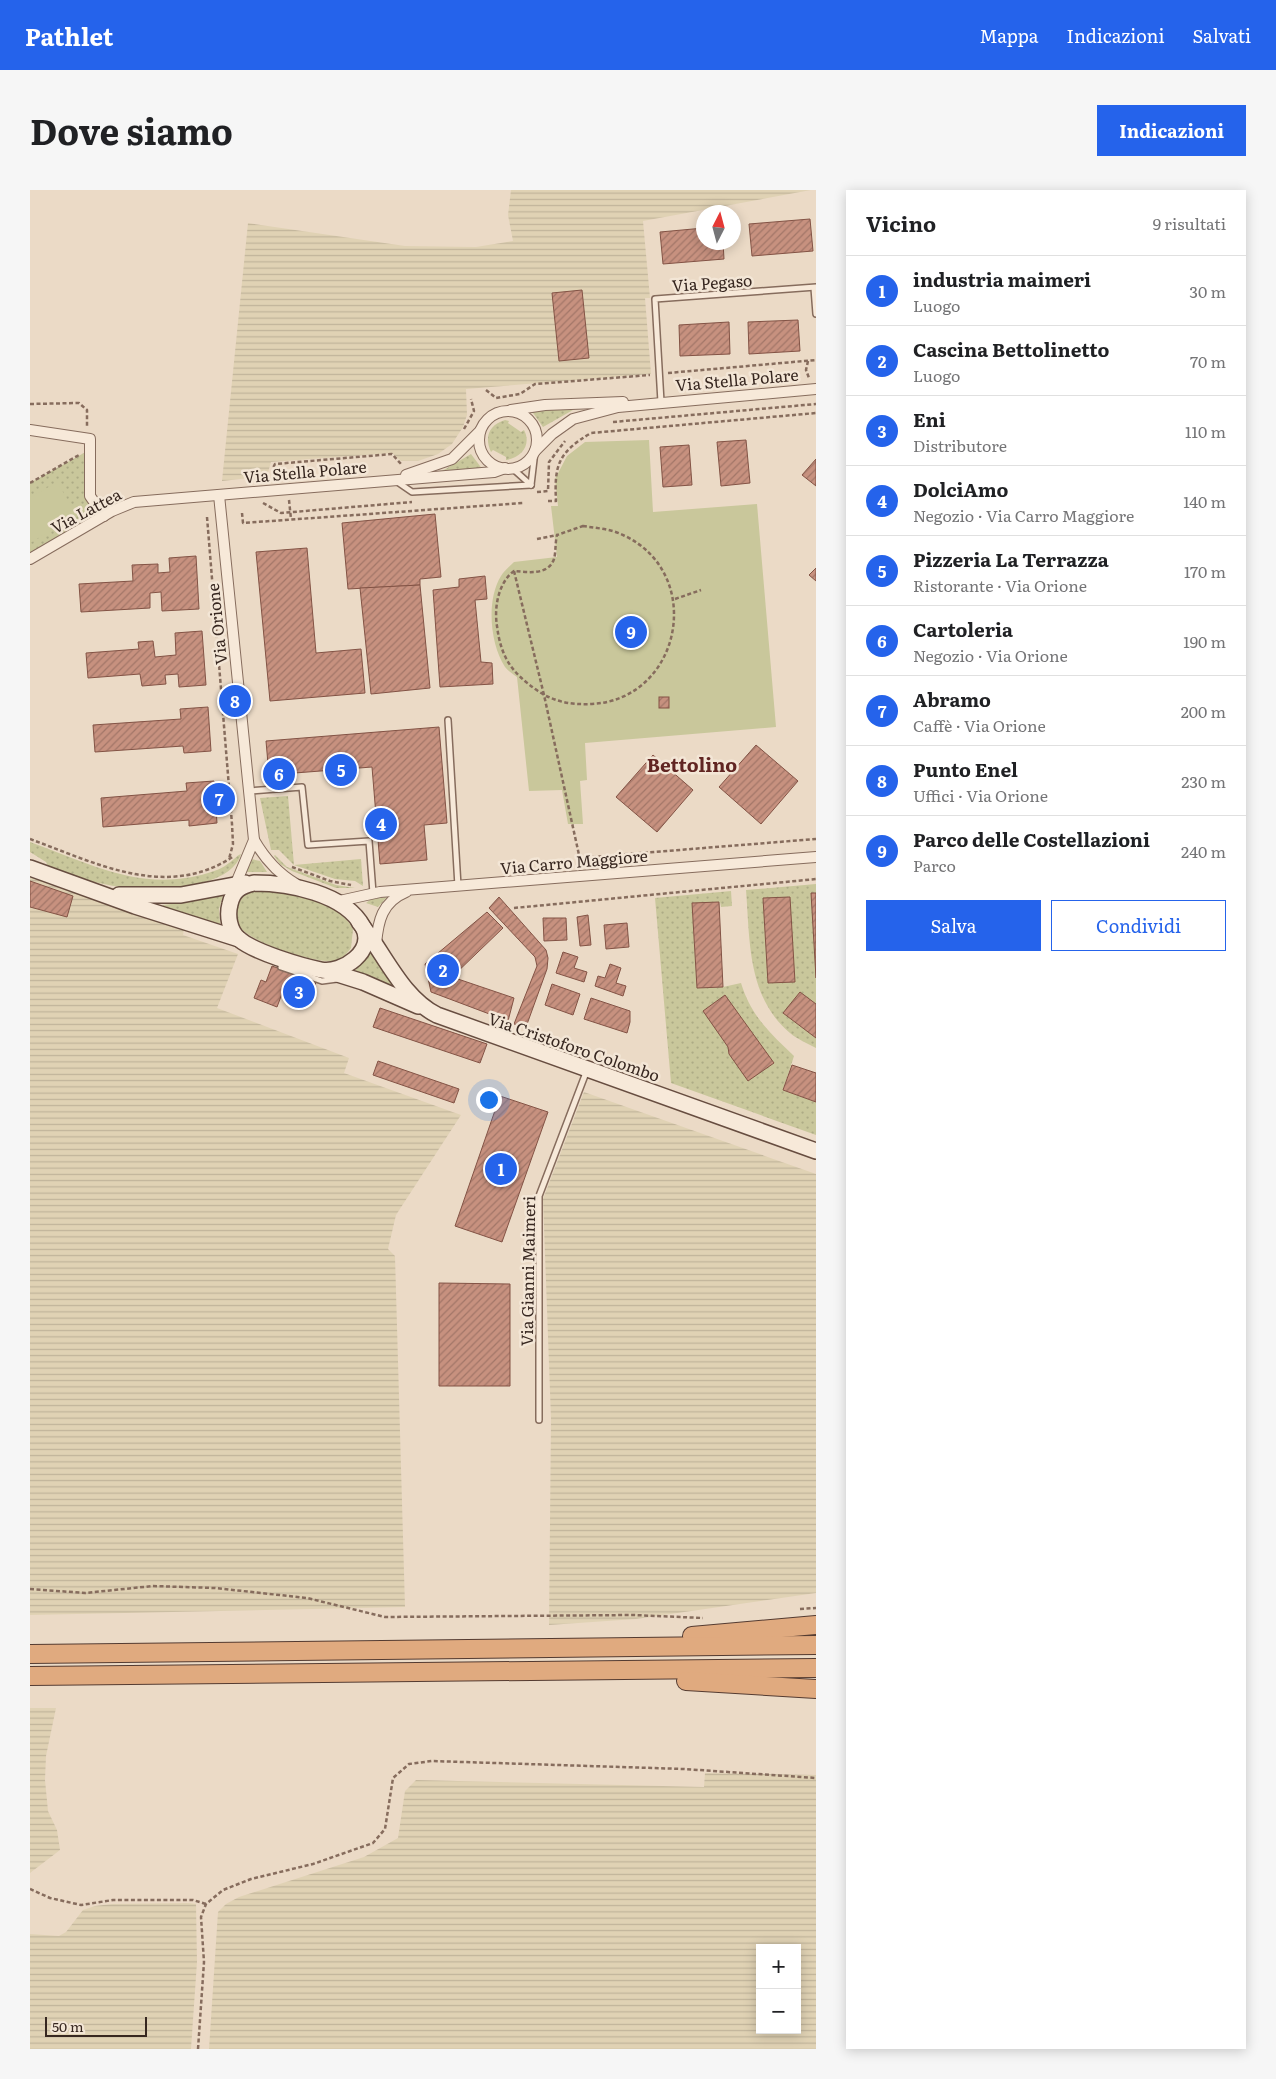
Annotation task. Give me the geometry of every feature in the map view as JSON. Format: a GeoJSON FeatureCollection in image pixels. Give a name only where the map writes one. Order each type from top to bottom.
{"type":"FeatureCollection","features":[{"type":"Feature","properties":{"kind":"highway"},"geometry":{"type":"LineString","coordinates":[[307,1652],[442,1640],[628,1639],[710,1635],[816,1625]]}},
{"type":"Feature","properties":{"kind":"highway"},"geometry":{"type":"LineString","coordinates":[[30,1654],[816,1645]]}},
{"type":"Feature","properties":{"kind":"highway"},"geometry":{"type":"LineString","coordinates":[[30,1676],[816,1668]]}},
{"type":"Feature","properties":{"kind":"highway"},"geometry":{"type":"LineString","coordinates":[[330,1674],[435,1679],[706,1681],[816,1689]]}},
{"type":"Feature","properties":{"kind":"main road"},"geometry":{"type":"LineString","coordinates":[[30,868],[135,906],[245,942],[286,959],[352,978],[426,1010]]}},
{"type":"Feature","properties":{"kind":"main road","name":"Via Cristoforo Colombo"},"geometry":{"type":"LineString","coordinates":[[234,891],[254,882],[304,888],[335,902],[359,922],[372,936],[405,987],[426,1010],[451,1022],[816,1151]]}},
{"type":"Feature","properties":{"kind":"main road"},"geometry":{"type":"LineString","coordinates":[[108,895],[166,896],[234,891],[229,911],[230,926],[245,942]]}},
{"type":"Feature","properties":{"kind":"main road"},"geometry":{"type":"LineString","coordinates":[[324,970],[347,966],[360,953],[372,936]]}},
{"type":"Feature","properties":{"kind":"street","name":"Via Stella Polare"},"geometry":{"type":"LineString","coordinates":[[534,451],[552,434],[573,419],[618,407],[813,389]]}},
{"type":"Feature","properties":{"kind":"street","name":"Via Stella Polare"},"geometry":{"type":"LineString","coordinates":[[509,411],[524,407],[573,403],[661,402]]}},
{"type":"Feature","properties":{"kind":"street"},"geometry":{"type":"LineString","coordinates":[[509,411],[526,417],[536,432],[534,451],[524,463],[508,468],[491,463],[482,451],[479,437],[484,423],[500,412],[509,411]]}},
{"type":"Feature","properties":{"kind":"street","name":"Via Stella Polare"},"geometry":{"type":"LineString","coordinates":[[394,479],[452,459],[477,435],[484,423]]}},
{"type":"Feature","properties":{"kind":"street"},"geometry":{"type":"LineString","coordinates":[[30,430],[86,437],[90,440],[90,496],[104,516]]}},
{"type":"Feature","properties":{"kind":"street","name":"Via Stella Polare"},"geometry":{"type":"LineString","coordinates":[[220,494],[494,472],[508,468]]}},
{"type":"Feature","properties":{"kind":"street","name":"Via Lattea"},"geometry":{"type":"LineString","coordinates":[[30,559],[104,516],[134,502],[220,494]]}},
{"type":"Feature","properties":{"kind":"street","name":"Via Orione"},"geometry":{"type":"LineString","coordinates":[[220,494],[254,840]]}},
{"type":"Feature","properties":{"kind":"street"},"geometry":{"type":"LineString","coordinates":[[234,891],[254,840]]}},
{"type":"Feature","properties":{"kind":"street"},"geometry":{"type":"LineString","coordinates":[[254,840],[265,859],[278,871],[304,888]]}},
{"type":"Feature","properties":{"kind":"street","name":"Via Carro Maggiore"},"geometry":{"type":"LineString","coordinates":[[335,902],[374,894],[411,890],[816,857]]}},
{"type":"Feature","properties":{"kind":"street"},"geometry":{"type":"LineString","coordinates":[[372,936],[382,913],[392,900],[411,890]]}},
{"type":"Feature","properties":{"kind":"lane","name":"Via Pegaso"},"geometry":{"type":"LineString","coordinates":[[661,402],[655,299],[815,287],[816,314]]}},
{"type":"Feature","properties":{"kind":"lane"},"geometry":{"type":"LineString","coordinates":[[531,485],[534,451]]}},
{"type":"Feature","properties":{"kind":"lane"},"geometry":{"type":"LineString","coordinates":[[508,468],[531,485]]}},
{"type":"Feature","properties":{"kind":"lane"},"geometry":{"type":"LineString","coordinates":[[394,479],[412,492],[531,485]]}},
{"type":"Feature","properties":{"kind":"lane"},"geometry":{"type":"LineString","coordinates":[[448,720],[458,886]]}},
{"type":"Feature","properties":{"kind":"lane"},"geometry":{"type":"LineString","coordinates":[[249,791],[302,787],[308,845],[369,841],[374,894]]}},
{"type":"Feature","properties":{"kind":"lane"},"geometry":{"type":"LineString","coordinates":[[245,942],[266,954],[272,964],[322,981],[352,978]]}},
{"type":"Feature","properties":{"kind":"lane","name":"Via Gianni Maimeri"},"geometry":{"type":"LineString","coordinates":[[540,1420],[539,1196],[587,1070]]}},
{"type":"Feature","properties":{"kind":"path"},"geometry":{"type":"LineString","coordinates":[[486,390],[496,398],[520,394],[535,384],[816,360]]}},
{"type":"Feature","properties":{"kind":"path"},"geometry":{"type":"LineString","coordinates":[[548,501],[556,501],[556,470],[562,456],[573,444],[591,434],[814,413],[813,389],[806,370],[808,361]]}},
{"type":"Feature","properties":{"kind":"path"},"geometry":{"type":"LineString","coordinates":[[461,433],[474,411],[472,399]]}},
{"type":"Feature","properties":{"kind":"path"},"geometry":{"type":"LineString","coordinates":[[30,404],[72,403],[83,406],[88,415],[86,437]]}},
{"type":"Feature","properties":{"kind":"path"},"geometry":{"type":"LineString","coordinates":[[30,483],[91,449]]}},
{"type":"Feature","properties":{"kind":"path"},"geometry":{"type":"LineString","coordinates":[[286,478],[286,474],[274,468],[275,464],[392,454],[400,464],[406,464]]}},
{"type":"Feature","properties":{"kind":"path"},"geometry":{"type":"LineString","coordinates":[[288,498],[291,519]]}},
{"type":"Feature","properties":{"kind":"path"},"geometry":{"type":"LineString","coordinates":[[242,512],[243,523],[523,503]]}},
{"type":"Feature","properties":{"kind":"path"},"geometry":{"type":"LineString","coordinates":[[207,517],[232,824],[233,844],[228,860]]}},
{"type":"Feature","properties":{"kind":"path"},"geometry":{"type":"LineString","coordinates":[[537,539],[557,535],[582,526],[623,535],[643,548],[659,564],[675,598],[675,616],[668,650],[651,677],[640,687],[613,702],[572,704],[544,695],[524,681],[509,666],[501,645],[496,608],[503,581],[514,571],[538,572],[551,564],[554,559],[557,535]]}},
{"type":"Feature","properties":{"kind":"path"},"geometry":{"type":"LineString","coordinates":[[514,571],[544,695],[583,876]]}},
{"type":"Feature","properties":{"kind":"path"},"geometry":{"type":"LineString","coordinates":[[675,598],[701,590]]}},
{"type":"Feature","properties":{"kind":"path"},"geometry":{"type":"LineString","coordinates":[[30,839],[116,871],[149,878],[196,873],[228,860],[239,853],[248,854]]}},
{"type":"Feature","properties":{"kind":"path"},"geometry":{"type":"LineString","coordinates":[[579,858],[816,839]]}},
{"type":"Feature","properties":{"kind":"path"},"geometry":{"type":"LineString","coordinates":[[288,866],[330,881],[354,886],[356,898]]}},
{"type":"Feature","properties":{"kind":"path"},"geometry":{"type":"LineString","coordinates":[[514,908],[816,879]]}},
{"type":"Feature","properties":{"kind":"path"},"geometry":{"type":"LineString","coordinates":[[30,1589],[85,1593],[153,1586],[215,1588],[307,1598],[385,1617],[632,1615],[711,1618]]}},
{"type":"Feature","properties":{"kind":"path"},"geometry":{"type":"LineString","coordinates":[[796,1610],[816,1608]]}},
{"type":"Feature","properties":{"kind":"path"},"geometry":{"type":"LineString","coordinates":[[198,2049],[204,1962],[201,1917],[206,1904],[223,1890],[251,1879],[313,1864],[372,1843],[384,1829],[393,1778],[409,1764],[432,1761],[684,1768],[816,1778]]}},
{"type":"Feature","properties":{"kind":"path"},"geometry":{"type":"LineString","coordinates":[[30,1889],[50,1898],[81,1905],[113,1900],[193,1900],[206,1904]]}},
{"type":"Feature","properties":{"kind":"shaded area"},"geometry":{"type":"Polygon","coordinates":[[[511,190],[811,190],[730,205],[696,205],[696,211],[643,221],[650,298],[645,298],[651,374],[466,389],[467,415],[463,427],[452,444],[438,454],[418,461],[401,461],[392,453],[271,462],[267,476],[222,481],[248,223],[405,246],[476,247],[513,241],[508,215],[511,190]]]}},
{"type":"Feature","properties":{"kind":"shaded area"},"geometry":{"type":"Polygon","coordinates":[[[580,406],[543,427],[531,410],[580,406]]]}},
{"type":"Feature","properties":{"kind":"shaded area"},"geometry":{"type":"Polygon","coordinates":[[[505,420],[509,421],[508,423],[521,432],[524,430],[527,441],[524,450],[520,454],[506,460],[506,457],[493,450],[491,452],[488,441],[489,432],[492,428],[505,420]]]}},
{"type":"Feature","properties":{"kind":"shaded area"},"geometry":{"type":"Polygon","coordinates":[[[649,440],[653,512],[757,504],[776,727],[585,743],[587,780],[580,781],[583,824],[568,824],[562,790],[529,791],[517,677],[505,667],[496,646],[492,622],[493,597],[501,576],[514,562],[557,557],[551,506],[558,506],[555,479],[567,456],[585,442],[649,440]]]}},
{"type":"Feature","properties":{"kind":"shaded area"},"geometry":{"type":"Polygon","coordinates":[[[91,449],[90,496],[104,516],[30,559],[30,483],[91,449]]]}},
{"type":"Feature","properties":{"kind":"shaded area"},"geometry":{"type":"Polygon","coordinates":[[[471,454],[483,470],[437,474],[471,454]]]}},
{"type":"Feature","properties":{"kind":"shaded area"},"geometry":{"type":"Polygon","coordinates":[[[57,482],[77,515],[30,543],[30,498],[57,482]]]}},
{"type":"Feature","properties":{"kind":"shaded area"},"geometry":{"type":"Polygon","coordinates":[[[288,796],[294,865],[279,850],[271,850],[260,798],[288,796]]]}},
{"type":"Feature","properties":{"kind":"shaded area"},"geometry":{"type":"Polygon","coordinates":[[[30,842],[96,867],[139,878],[161,880],[184,878],[211,872],[231,862],[241,854],[234,866],[222,875],[207,882],[189,886],[151,889],[112,886],[93,882],[48,866],[46,862],[30,852],[30,842]]]}},
{"type":"Feature","properties":{"kind":"shaded area"},"geometry":{"type":"Polygon","coordinates":[[[275,855],[287,867],[336,885],[355,888],[336,888],[292,871],[280,864],[275,855]]]}},
{"type":"Feature","properties":{"kind":"shaded area"},"geometry":{"type":"Polygon","coordinates":[[[251,859],[260,861],[267,872],[245,872],[251,859]]]}},
{"type":"Feature","properties":{"kind":"shaded area"},"geometry":{"type":"Polygon","coordinates":[[[361,859],[363,886],[355,881],[335,879],[294,865],[361,859]]]}},
{"type":"Feature","properties":{"kind":"shaded area"},"geometry":{"type":"Polygon","coordinates":[[[30,874],[184,929],[183,935],[238,954],[217,1008],[349,1058],[344,1073],[461,1115],[396,1215],[388,1249],[395,1256],[405,1607],[30,1615],[30,874]]]}},
{"type":"Feature","properties":{"kind":"shaded area"},"geometry":{"type":"Polygon","coordinates":[[[816,884],[816,1048],[790,1033],[776,1019],[758,985],[750,948],[746,890],[816,884]]]}},
{"type":"Feature","properties":{"kind":"shaded area"},"geometry":{"type":"Polygon","coordinates":[[[259,889],[271,889],[298,894],[324,903],[336,910],[353,929],[351,948],[338,959],[324,961],[284,951],[246,933],[240,927],[237,919],[236,914],[239,902],[244,895],[259,889]]]}},
{"type":"Feature","properties":{"kind":"shaded area"},"geometry":{"type":"Polygon","coordinates":[[[731,891],[732,906],[721,907],[720,902],[692,904],[697,988],[723,987],[741,983],[756,1015],[794,1056],[783,1090],[816,1102],[816,1135],[671,1083],[655,898],[731,891]]]}},
{"type":"Feature","properties":{"kind":"shaded area"},"geometry":{"type":"Polygon","coordinates":[[[223,895],[219,909],[220,924],[162,907],[163,905],[223,895]]]}},
{"type":"Feature","properties":{"kind":"shaded area"},"geometry":{"type":"Polygon","coordinates":[[[387,897],[378,907],[366,903],[371,899],[387,897]]]}},
{"type":"Feature","properties":{"kind":"shaded area"},"geometry":{"type":"Polygon","coordinates":[[[369,949],[403,991],[355,971],[369,949]]]}},
{"type":"Feature","properties":{"kind":"shaded area"},"geometry":{"type":"Polygon","coordinates":[[[584,1092],[816,1174],[816,1593],[636,1619],[549,1625],[551,1419],[543,1199],[584,1092]]]}},
{"type":"Feature","properties":{"kind":"shaded area"},"geometry":{"type":"Polygon","coordinates":[[[30,1708],[56,1708],[46,1756],[45,1780],[48,1811],[57,1830],[60,1850],[30,1873],[30,1708]]]}},
{"type":"Feature","properties":{"kind":"shaded area"},"geometry":{"type":"Polygon","coordinates":[[[705,1773],[816,1775],[816,2049],[209,2049],[218,1912],[226,1904],[239,1897],[364,1857],[398,1838],[405,1791],[416,1780],[704,1787],[705,1773]]]}},
{"type":"Feature","properties":{"kind":"shaded area"},"geometry":{"type":"Polygon","coordinates":[[[196,1904],[197,1962],[191,2049],[30,2049],[30,1934],[59,1936],[66,1932],[83,1910],[95,1906],[196,1904]]]}},
{"type":"Feature","properties":{"kind":"building"},"geometry":{"type":"Polygon","coordinates":[[[810,219],[813,251],[752,256],[749,224],[810,219]]]}},
{"type":"Feature","properties":{"kind":"building"},"geometry":{"type":"Polygon","coordinates":[[[696,229],[696,250],[723,250],[724,259],[663,264],[660,232],[696,229]]]}},
{"type":"Feature","properties":{"kind":"building"},"geometry":{"type":"Polygon","coordinates":[[[582,290],[589,358],[559,361],[552,293],[582,290]]]}},
{"type":"Feature","properties":{"kind":"building"},"geometry":{"type":"Polygon","coordinates":[[[798,320],[800,351],[749,354],[748,322],[798,320]]]}},
{"type":"Feature","properties":{"kind":"building"},"geometry":{"type":"Polygon","coordinates":[[[729,322],[730,354],[680,356],[679,325],[729,322]]]}},
{"type":"Feature","properties":{"kind":"building"},"geometry":{"type":"Polygon","coordinates":[[[746,440],[750,483],[721,486],[717,442],[746,440]]]}},
{"type":"Feature","properties":{"kind":"building"},"geometry":{"type":"Polygon","coordinates":[[[689,445],[692,485],[663,487],[660,447],[689,445]]]}},
{"type":"Feature","properties":{"kind":"building"},"geometry":{"type":"Polygon","coordinates":[[[816,459],[816,486],[802,475],[816,459]]]}},
{"type":"Feature","properties":{"kind":"building"},"geometry":{"type":"Polygon","coordinates":[[[435,514],[441,577],[420,579],[420,585],[348,589],[342,523],[435,514]]]}},
{"type":"Feature","properties":{"kind":"building"},"geometry":{"type":"Polygon","coordinates":[[[307,548],[316,653],[361,649],[365,693],[270,701],[256,552],[307,548]]]}},
{"type":"Feature","properties":{"kind":"building"},"geometry":{"type":"Polygon","coordinates":[[[196,556],[199,609],[162,611],[161,592],[150,593],[150,608],[81,612],[79,584],[133,581],[132,565],[158,564],[158,573],[170,572],[169,558],[196,556]]]}},
{"type":"Feature","properties":{"kind":"building"},"geometry":{"type":"Polygon","coordinates":[[[816,568],[816,581],[809,575],[816,568]]]}},
{"type":"Feature","properties":{"kind":"building"},"geometry":{"type":"Polygon","coordinates":[[[485,576],[487,599],[475,600],[481,662],[492,663],[493,684],[440,687],[433,590],[459,587],[459,579],[485,576]]]}},
{"type":"Feature","properties":{"kind":"building"},"geometry":{"type":"Polygon","coordinates":[[[420,585],[430,688],[371,694],[360,588],[420,585]]]}},
{"type":"Feature","properties":{"kind":"building"},"geometry":{"type":"Polygon","coordinates":[[[202,631],[206,685],[179,687],[178,674],[165,675],[166,684],[142,686],[140,674],[88,678],[86,653],[139,649],[138,642],[153,641],[155,657],[176,655],[175,633],[202,631]]]}},
{"type":"Feature","properties":{"kind":"building"},"geometry":{"type":"Polygon","coordinates":[[[659,697],[669,697],[669,708],[659,708],[659,697]]]}},
{"type":"Feature","properties":{"kind":"building"},"geometry":{"type":"Polygon","coordinates":[[[208,707],[211,751],[184,753],[183,746],[95,752],[93,725],[181,719],[180,709],[208,707]]]}},
{"type":"Feature","properties":{"kind":"building"},"geometry":{"type":"Polygon","coordinates":[[[439,727],[447,823],[424,825],[427,860],[380,864],[372,767],[269,775],[266,741],[439,727]]]}},
{"type":"Feature","properties":{"kind":"building"},"geometry":{"type":"Polygon","coordinates":[[[756,745],[798,781],[761,824],[719,787],[756,745]]]}},
{"type":"Feature","properties":{"kind":"building"},"geometry":{"type":"Polygon","coordinates":[[[653,755],[693,790],[657,832],[616,797],[653,755]]]}},
{"type":"Feature","properties":{"kind":"building"},"geometry":{"type":"Polygon","coordinates":[[[214,781],[217,823],[189,826],[189,820],[103,827],[101,798],[187,791],[186,783],[214,781]]]}},
{"type":"Feature","properties":{"kind":"building"},"geometry":{"type":"Polygon","coordinates":[[[30,881],[73,896],[67,917],[30,907],[30,881]]]}},
{"type":"Feature","properties":{"kind":"building"},"geometry":{"type":"Polygon","coordinates":[[[811,893],[816,893],[816,978],[811,893]]]}},
{"type":"Feature","properties":{"kind":"building"},"geometry":{"type":"Polygon","coordinates":[[[499,897],[546,950],[548,958],[547,969],[526,1027],[514,1024],[537,966],[535,957],[489,908],[499,897]]]}},
{"type":"Feature","properties":{"kind":"building"},"geometry":{"type":"Polygon","coordinates":[[[790,897],[795,982],[768,983],[763,898],[790,897]]]}},
{"type":"Feature","properties":{"kind":"building"},"geometry":{"type":"Polygon","coordinates":[[[719,902],[723,987],[697,988],[692,903],[719,902]]]}},
{"type":"Feature","properties":{"kind":"building"},"geometry":{"type":"Polygon","coordinates":[[[487,912],[503,928],[452,977],[514,998],[508,1021],[431,992],[425,964],[487,912]]]}},
{"type":"Feature","properties":{"kind":"building"},"geometry":{"type":"Polygon","coordinates":[[[588,915],[591,945],[580,946],[577,917],[588,915]]]}},
{"type":"Feature","properties":{"kind":"building"},"geometry":{"type":"Polygon","coordinates":[[[543,918],[566,918],[567,940],[544,941],[543,918]]]}},
{"type":"Feature","properties":{"kind":"building"},"geometry":{"type":"Polygon","coordinates":[[[627,923],[629,947],[606,949],[604,925],[627,923]]]}},
{"type":"Feature","properties":{"kind":"building"},"geometry":{"type":"Polygon","coordinates":[[[563,952],[578,957],[574,968],[587,972],[584,982],[556,973],[563,952]]]}},
{"type":"Feature","properties":{"kind":"building"},"geometry":{"type":"Polygon","coordinates":[[[610,964],[621,968],[616,983],[626,986],[623,996],[595,986],[598,976],[605,978],[610,964]]]}},
{"type":"Feature","properties":{"kind":"building"},"geometry":{"type":"Polygon","coordinates":[[[272,966],[316,982],[310,1000],[283,991],[277,1007],[254,998],[261,980],[266,982],[272,966]]]}},
{"type":"Feature","properties":{"kind":"building"},"geometry":{"type":"Polygon","coordinates":[[[552,984],[580,994],[573,1015],[545,1005],[552,984]]]}},
{"type":"Feature","properties":{"kind":"building"},"geometry":{"type":"Polygon","coordinates":[[[800,992],[816,1004],[816,1038],[783,1013],[800,992]]]}},
{"type":"Feature","properties":{"kind":"building"},"geometry":{"type":"Polygon","coordinates":[[[725,995],[774,1063],[748,1081],[729,1054],[728,1047],[703,1011],[725,995]]]}},
{"type":"Feature","properties":{"kind":"building"},"geometry":{"type":"Polygon","coordinates":[[[591,998],[630,1011],[627,1033],[584,1019],[591,998]]]}},
{"type":"Feature","properties":{"kind":"building"},"geometry":{"type":"Polygon","coordinates":[[[380,1008],[487,1044],[480,1063],[373,1027],[380,1008]]]}},
{"type":"Feature","properties":{"kind":"building"},"geometry":{"type":"Polygon","coordinates":[[[378,1061],[459,1089],[454,1103],[373,1075],[378,1061]]]}},
{"type":"Feature","properties":{"kind":"building"},"geometry":{"type":"Polygon","coordinates":[[[792,1065],[816,1073],[816,1102],[783,1090],[792,1065]]]}},
{"type":"Feature","properties":{"kind":"building"},"geometry":{"type":"Polygon","coordinates":[[[500,1096],[548,1112],[502,1242],[455,1226],[500,1096]]]}},
{"type":"Feature","properties":{"kind":"building"},"geometry":{"type":"Polygon","coordinates":[[[439,1283],[510,1284],[510,1386],[439,1386],[439,1283]]]}},
{"type":"Feature","properties":{"kind":"place","name":"Parco delle Costellazioni"},"geometry":{"type":"Point","coordinates":[631,632]}},
{"type":"Feature","properties":{"kind":"place","name":"Punto Enel"},"geometry":{"type":"Point","coordinates":[235,701]}},
{"type":"Feature","properties":{"kind":"place","name":"Pizzeria La Terrazza"},"geometry":{"type":"Point","coordinates":[341,770]}},
{"type":"Feature","properties":{"kind":"place","name":"Cartoleria"},"geometry":{"type":"Point","coordinates":[279,774]}},
{"type":"Feature","properties":{"kind":"place","name":"Abramo"},"geometry":{"type":"Point","coordinates":[219,799]}},
{"type":"Feature","properties":{"kind":"place","name":"DolciAmo"},"geometry":{"type":"Point","coordinates":[381,824]}},
{"type":"Feature","properties":{"kind":"place","name":"Cascina Bettolinetto"},"geometry":{"type":"Point","coordinates":[443,970]}},
{"type":"Feature","properties":{"kind":"place","name":"Eni"},"geometry":{"type":"Point","coordinates":[299,992]}},
{"type":"Feature","properties":{"kind":"place","name":"industria maimeri"},"geometry":{"type":"Point","coordinates":[501,1169]}},
{"type":"Feature","properties":{"kind":"district","name":"Bettolino"},"geometry":{"type":"Point","coordinates":[692,765]}}]}
